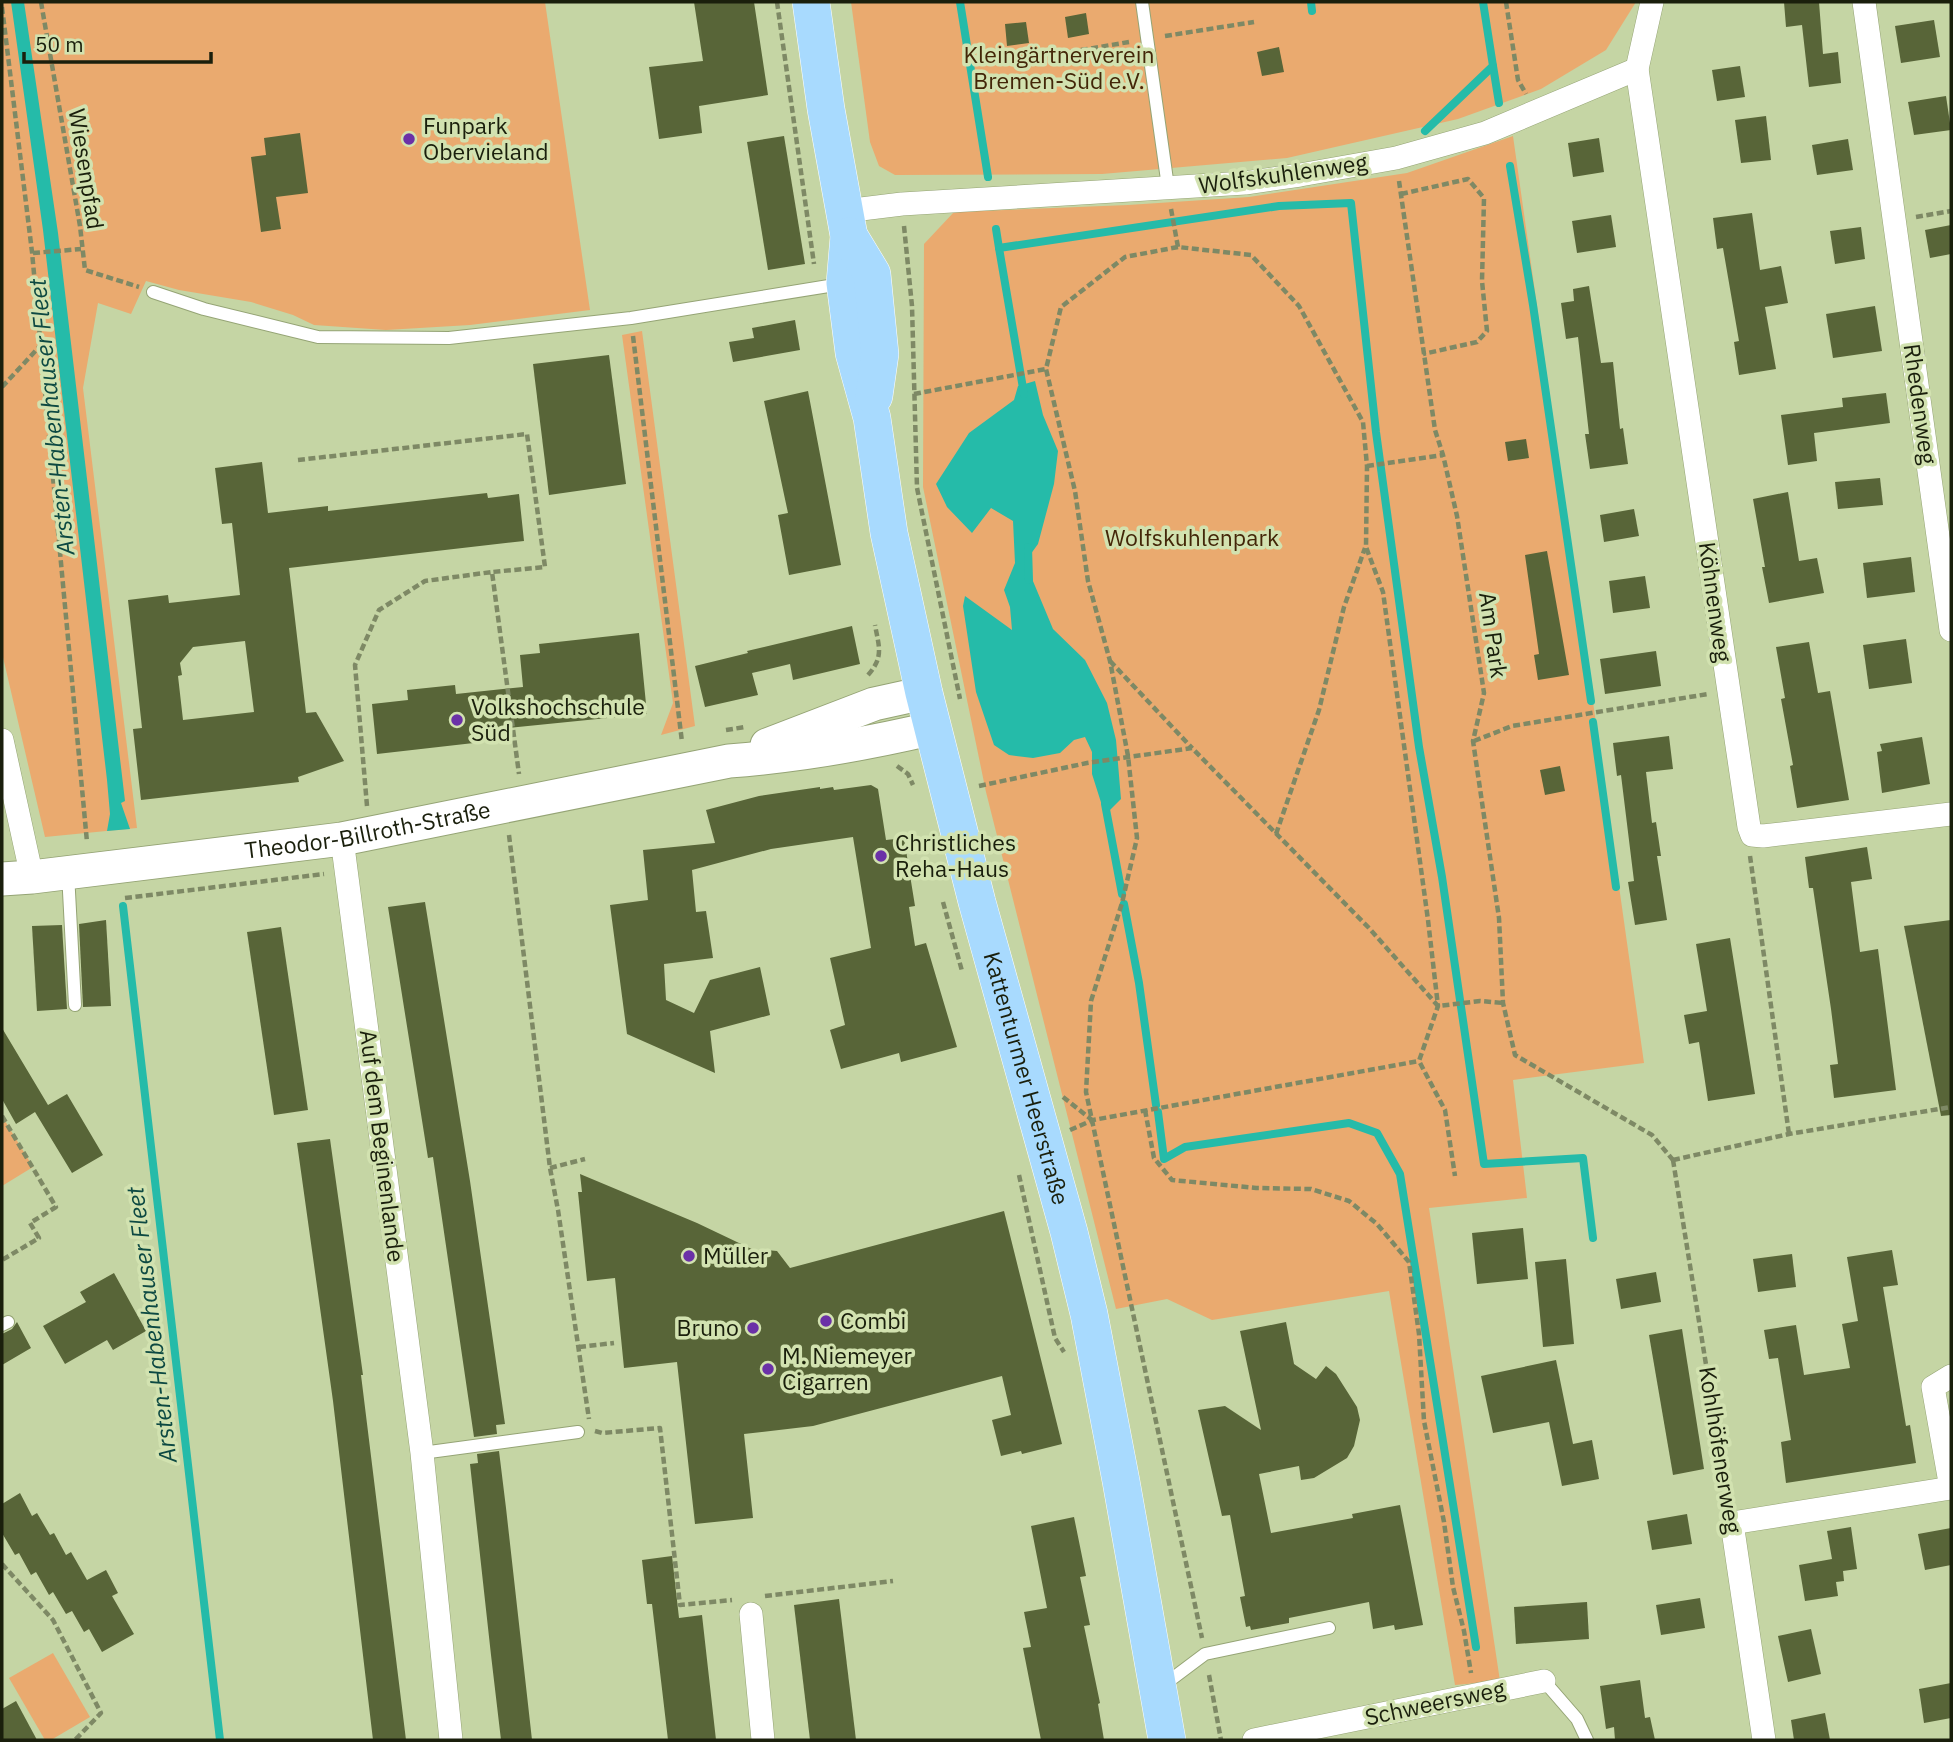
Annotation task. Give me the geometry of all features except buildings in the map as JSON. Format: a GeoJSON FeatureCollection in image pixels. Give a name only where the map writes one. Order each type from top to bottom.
{"type":"FeatureCollection","features":[{"type":"Feature","properties":{"kind":"main road","name":"Kattenturmer Heerstraße"},"geometry":{"type":"LineString","coordinates":[[811,2],[847,224],[845,283],[854,353],[872,418],[889,533],[924,693],[947,717],[977,902],[1089,1314],[1167,1740]]}},
{"type":"Feature","properties":{"kind":"main road","name":"Kattenturmer Heerstraße"},"geometry":{"type":"LineString","coordinates":[[847,224],[872,274],[877,311],[880,354],[872,418]]}},
{"type":"Feature","properties":{"kind":"street"},"geometry":{"type":"LineString","coordinates":[[1637,69],[1651,2]]}},
{"type":"Feature","properties":{"kind":"street","name":"Rhedenweg"},"geometry":{"type":"LineString","coordinates":[[1864,2],[1951,630]]}},
{"type":"Feature","properties":{"kind":"street","name":"Wolfskuhlenweg"},"geometry":{"type":"LineString","coordinates":[[847,224],[892,205],[1169,196],[1396,158],[1485,134],[1637,69]]}},
{"type":"Feature","properties":{"kind":"street","name":"Köhnenweg"},"geometry":{"type":"LineString","coordinates":[[1637,69],[1728,691],[1752,835]]}},
{"type":"Feature","properties":{"kind":"street","name":"Theodor-Billroth-Straße"},"geometry":{"type":"LineString","coordinates":[[17,878],[73,859],[342,839],[506,792],[726,745],[924,693]]}},
{"type":"Feature","properties":{"kind":"street","name":"Theodor-Billroth-Straße"},"geometry":{"type":"LineString","coordinates":[[726,745],[783,757],[884,740],[947,717]]}},
{"type":"Feature","properties":{"kind":"street"},"geometry":{"type":"LineString","coordinates":[[2,740],[17,878]]}},
{"type":"Feature","properties":{"kind":"street"},"geometry":{"type":"LineString","coordinates":[[1752,835],[1763,836],[1951,814]]}},
{"type":"Feature","properties":{"kind":"street","name":"Auf dem Beginenlande"},"geometry":{"type":"LineString","coordinates":[[342,839],[422,1453],[451,1740]]}},
{"type":"Feature","properties":{"kind":"street"},"geometry":{"type":"LineString","coordinates":[[1732,1522],[1951,1488],[1933,1387],[1951,1376]]}},
{"type":"Feature","properties":{"kind":"street","name":"Kohlhöfenerweg"},"geometry":{"type":"LineString","coordinates":[[1732,1522],[1764,1740]]}},
{"type":"Feature","properties":{"kind":"street"},"geometry":{"type":"LineString","coordinates":[[750,1603],[763,1740]]}},
{"type":"Feature","properties":{"kind":"street","name":"Schweersweg"},"geometry":{"type":"LineString","coordinates":[[1254,1740],[1544,1681]]}},
{"type":"Feature","properties":{"kind":"lane"},"geometry":{"type":"LineString","coordinates":[[1142,2],[1169,196]]}},
{"type":"Feature","properties":{"kind":"lane"},"geometry":{"type":"LineString","coordinates":[[153,292],[204,309],[318,337],[449,338],[631,318],[845,283]]}},
{"type":"Feature","properties":{"kind":"lane"},"geometry":{"type":"LineString","coordinates":[[73,859],[75,1005]]}},
{"type":"Feature","properties":{"kind":"lane"},"geometry":{"type":"LineString","coordinates":[[422,1453],[578,1432]]}},
{"type":"Feature","properties":{"kind":"lane"},"geometry":{"type":"LineString","coordinates":[[1159,1689],[1205,1654],[1329,1628]]}},
{"type":"Feature","properties":{"kind":"lane","name":"Schweersweg"},"geometry":{"type":"LineString","coordinates":[[1544,1681],[1577,1719],[1587,1740]]}},
{"type":"Feature","properties":{"kind":"path","name":"Wiesenpfad"},"geometry":{"type":"LineString","coordinates":[[41,2],[80,226],[85,270],[153,292]]}},
{"type":"Feature","properties":{"kind":"path"},"geometry":{"type":"LineString","coordinates":[[1506,2],[1518,80],[1537,112]]}},
{"type":"Feature","properties":{"kind":"path"},"geometry":{"type":"LineString","coordinates":[[2,7],[33,253],[87,844]]}},
{"type":"Feature","properties":{"kind":"path"},"geometry":{"type":"LineString","coordinates":[[998,64],[1254,22]]}},
{"type":"Feature","properties":{"kind":"path","name":"Am Park"},"geometry":{"type":"LineString","coordinates":[[1396,158],[1435,430],[1457,516],[1484,693],[1473,741],[1499,918],[1503,1003],[1516,1055],[1652,1135],[1673,1160]]}},
{"type":"Feature","properties":{"kind":"path"},"geometry":{"type":"LineString","coordinates":[[1401,194],[1468,179],[1484,198],[1482,281],[1487,331],[1477,342],[1423,354]]}},
{"type":"Feature","properties":{"kind":"path"},"geometry":{"type":"LineString","coordinates":[[1169,196],[1178,247]]}},
{"type":"Feature","properties":{"kind":"path"},"geometry":{"type":"LineString","coordinates":[[892,205],[904,224],[912,306],[917,488],[947,717]]}},
{"type":"Feature","properties":{"kind":"path"},"geometry":{"type":"LineString","coordinates":[[1895,220],[1951,211]]}},
{"type":"Feature","properties":{"kind":"path"},"geometry":{"type":"LineString","coordinates":[[1221,1740],[1086,1092],[1091,1001],[1122,903],[1138,838],[1128,756],[1110,661],[1088,581],[1075,491],[1046,369],[1060,307],[1125,257],[1178,247],[1251,255],[1299,306],[1363,422],[1367,466],[1366,547],[1344,607],[1319,710],[1276,834]]}},
{"type":"Feature","properties":{"kind":"path"},"geometry":{"type":"LineString","coordinates":[[33,253],[81,249]]}},
{"type":"Feature","properties":{"kind":"path"},"geometry":{"type":"LineString","coordinates":[[631,318],[682,742],[692,739]]}},
{"type":"Feature","properties":{"kind":"path"},"geometry":{"type":"LineString","coordinates":[[2,387],[41,344]]}},
{"type":"Feature","properties":{"kind":"path"},"geometry":{"type":"LineString","coordinates":[[914,394],[1046,369]]}},
{"type":"Feature","properties":{"kind":"path"},"geometry":{"type":"LineString","coordinates":[[299,460],[527,434],[545,567],[425,581],[379,610],[355,665],[367,806]]}},
{"type":"Feature","properties":{"kind":"path"},"geometry":{"type":"LineString","coordinates":[[1367,466],[1443,455]]}},
{"type":"Feature","properties":{"kind":"path"},"geometry":{"type":"LineString","coordinates":[[1366,547],[1383,592],[1429,920],[1438,1006],[1419,1061],[1445,1110],[1455,1176]]}},
{"type":"Feature","properties":{"kind":"path"},"geometry":{"type":"LineString","coordinates":[[492,572],[519,775],[506,792],[550,1168],[591,1431],[602,1433],[660,1428],[680,1605],[750,1603],[893,1581]]}},
{"type":"Feature","properties":{"kind":"path"},"geometry":{"type":"LineString","coordinates":[[867,677],[880,655],[878,645]]}},
{"type":"Feature","properties":{"kind":"path"},"geometry":{"type":"LineString","coordinates":[[1110,661],[1369,928],[1438,1006]]}},
{"type":"Feature","properties":{"kind":"path"},"geometry":{"type":"LineString","coordinates":[[1473,741],[1512,726],[1728,691]]}},
{"type":"Feature","properties":{"kind":"path"},"geometry":{"type":"LineString","coordinates":[[726,745],[754,725]]}},
{"type":"Feature","properties":{"kind":"path"},"geometry":{"type":"LineString","coordinates":[[979,786],[1087,762],[1192,748]]}},
{"type":"Feature","properties":{"kind":"path"},"geometry":{"type":"LineString","coordinates":[[976,776],[982,799]]}},
{"type":"Feature","properties":{"kind":"path"},"geometry":{"type":"LineString","coordinates":[[356,808],[380,804]]}},
{"type":"Feature","properties":{"kind":"path"},"geometry":{"type":"LineString","coordinates":[[1752,835],[1749,848],[1789,1134]]}},
{"type":"Feature","properties":{"kind":"path"},"geometry":{"type":"LineString","coordinates":[[73,859],[87,844],[100,842]]}},
{"type":"Feature","properties":{"kind":"path"},"geometry":{"type":"LineString","coordinates":[[1438,1006],[1480,1001],[1503,1003]]}},
{"type":"Feature","properties":{"kind":"path"},"geometry":{"type":"LineString","coordinates":[[1043,1140],[1093,1120],[1419,1061]]}},
{"type":"Feature","properties":{"kind":"path"},"geometry":{"type":"LineString","coordinates":[[1061,1096],[1093,1120]]}},
{"type":"Feature","properties":{"kind":"path"},"geometry":{"type":"LineString","coordinates":[[1673,1160],[1789,1134],[1951,1107]]}},
{"type":"Feature","properties":{"kind":"path"},"geometry":{"type":"LineString","coordinates":[[1145,1110],[1154,1158],[1172,1180],[1255,1188],[1311,1189],[1349,1201],[1377,1224],[1409,1262],[1419,1334],[1424,1421],[1475,1695]]}},
{"type":"Feature","properties":{"kind":"path"},"geometry":{"type":"LineString","coordinates":[[2,1116],[56,1207],[30,1223],[39,1238],[2,1260]]}},
{"type":"Feature","properties":{"kind":"path"},"geometry":{"type":"LineString","coordinates":[[550,1168],[585,1160]]}},
{"type":"Feature","properties":{"kind":"path","name":"Kohlhöfenerweg"},"geometry":{"type":"LineString","coordinates":[[1673,1160],[1732,1522]]}},
{"type":"Feature","properties":{"kind":"path"},"geometry":{"type":"LineString","coordinates":[[579,1347],[614,1343]]}},
{"type":"Feature","properties":{"kind":"path"},"geometry":{"type":"LineString","coordinates":[[2,1564],[53,1620],[101,1713],[75,1740]]}},
{"type":"Feature","properties":{"kind":"green space"},"geometry":{"type":"Polygon","coordinates":[[[2,2],[545,2],[590,310],[470,325],[386,330],[314,325],[293,315],[251,302],[179,290],[146,281],[131,314],[98,303],[83,388],[137,828],[45,837],[2,653],[2,2]]]}},
{"type":"Feature","properties":{"kind":"green space","name":"Kleingärtnerverein Bremen-Süd e.V."},"geometry":{"type":"Polygon","coordinates":[[[851,2],[1636,2],[1606,50],[1541,89],[1458,119],[1287,158],[1102,174],[895,175],[879,166],[870,142],[851,2]]]}},
{"type":"Feature","properties":{"kind":"green space","name":"Wolfskuhlenpark"},"geometry":{"type":"Polygon","coordinates":[[[1513,136],[1644,1063],[1513,1080],[1527,1198],[1429,1208],[1500,1681],[1455,1685],[1389,1291],[1212,1320],[1167,1299],[1116,1309],[986,792],[923,487],[924,244],[954,212],[1249,197],[1407,173],[1513,136]]]}},
{"type":"Feature","properties":{"kind":"green space"},"geometry":{"type":"Polygon","coordinates":[[[642,331],[695,726],[661,735],[673,703],[622,335],[642,331]]]}},
{"type":"Feature","properties":{"kind":"green space"},"geometry":{"type":"Polygon","coordinates":[[[2,1116],[33,1167],[2,1186],[2,1116]]]}},
{"type":"Feature","properties":{"kind":"green space"},"geometry":{"type":"Polygon","coordinates":[[[53,1653],[90,1717],[51,1740],[45,1740],[9,1678],[53,1653]]]}},
{"type":"Feature","properties":{"kind":"water"},"geometry":{"type":"Polygon","coordinates":[[[11,2],[24,2],[58,233],[125,801],[121,803],[130,829],[107,831],[110,814],[107,780],[43,230],[11,2]]]}},
{"type":"Feature","properties":{"kind":"water"},"geometry":{"type":"Polygon","coordinates":[[[1035,381],[1043,415],[1058,451],[1054,484],[1038,544],[1025,562],[1053,629],[1085,660],[1107,703],[1116,740],[1121,799],[1105,815],[1092,774],[1092,752],[1085,737],[1074,740],[1060,753],[1033,758],[1009,755],[994,745],[976,692],[963,606],[965,596],[1012,630],[1010,607],[1004,590],[1015,563],[1013,521],[991,508],[972,533],[947,507],[936,484],[969,433],[1014,400],[1018,386],[1035,381]]]}},
{"type":"Feature","properties":{"kind":"waterway"},"geometry":{"type":"LineString","coordinates":[[960,2],[988,177]]}},
{"type":"Feature","properties":{"kind":"waterway"},"geometry":{"type":"LineString","coordinates":[[1311,2],[1312,11]]}},
{"type":"Feature","properties":{"kind":"waterway"},"geometry":{"type":"LineString","coordinates":[[1425,131],[1493,66],[1483,2]]}},
{"type":"Feature","properties":{"kind":"waterway"},"geometry":{"type":"LineString","coordinates":[[1493,66],[1499,103]]}},
{"type":"Feature","properties":{"kind":"waterway"},"geometry":{"type":"LineString","coordinates":[[1510,166],[1591,701]]}},
{"type":"Feature","properties":{"kind":"waterway"},"geometry":{"type":"LineString","coordinates":[[1024,394],[999,248],[1279,206],[1351,203],[1376,432],[1419,747],[1442,877],[1484,1164],[1583,1158],[1593,1238]]}},
{"type":"Feature","properties":{"kind":"waterway"},"geometry":{"type":"LineString","coordinates":[[996,229],[999,248]]}},
{"type":"Feature","properties":{"kind":"waterway"},"geometry":{"type":"LineString","coordinates":[[1028,547],[1029,580]]}},
{"type":"Feature","properties":{"kind":"waterway"},"geometry":{"type":"LineString","coordinates":[[1593,722],[1616,887]]}},
{"type":"Feature","properties":{"kind":"waterway"},"geometry":{"type":"LineString","coordinates":[[1105,804],[1122,894]]}},
{"type":"Feature","properties":{"kind":"waterway"},"geometry":{"type":"LineString","coordinates":[[1124,904],[1139,983],[1156,1105]]}},
{"type":"Feature","properties":{"kind":"waterway","name":"Arsten-Habenhauser Fleet"},"geometry":{"type":"LineString","coordinates":[[123,906],[220,1740]]}},
{"type":"Feature","properties":{"kind":"waterway"},"geometry":{"type":"LineString","coordinates":[[1158,1112],[1164,1159],[1185,1147],[1349,1123],[1377,1133],[1400,1174],[1476,1647]]}},
{"type":"Feature","properties":{"kind":"place","name":"Funpark Obervieland"},"geometry":{"type":"Point","coordinates":[409,139]}},
{"type":"Feature","properties":{"kind":"place","name":"Volkshochschule Süd"},"geometry":{"type":"Point","coordinates":[457,720]}},
{"type":"Feature","properties":{"kind":"place","name":"Christliches Reha-Haus"},"geometry":{"type":"Point","coordinates":[881,856]}},
{"type":"Feature","properties":{"kind":"place","name":"Müller"},"geometry":{"type":"Point","coordinates":[689,1256]}},
{"type":"Feature","properties":{"kind":"place","name":"Combi"},"geometry":{"type":"Point","coordinates":[826,1321]}},
{"type":"Feature","properties":{"kind":"place","name":"Bruno"},"geometry":{"type":"Point","coordinates":[753,1328]}},
{"type":"Feature","properties":{"kind":"place","name":"M. Niemeyer Cigarren"},"geometry":{"type":"Point","coordinates":[768,1369]}}]}
